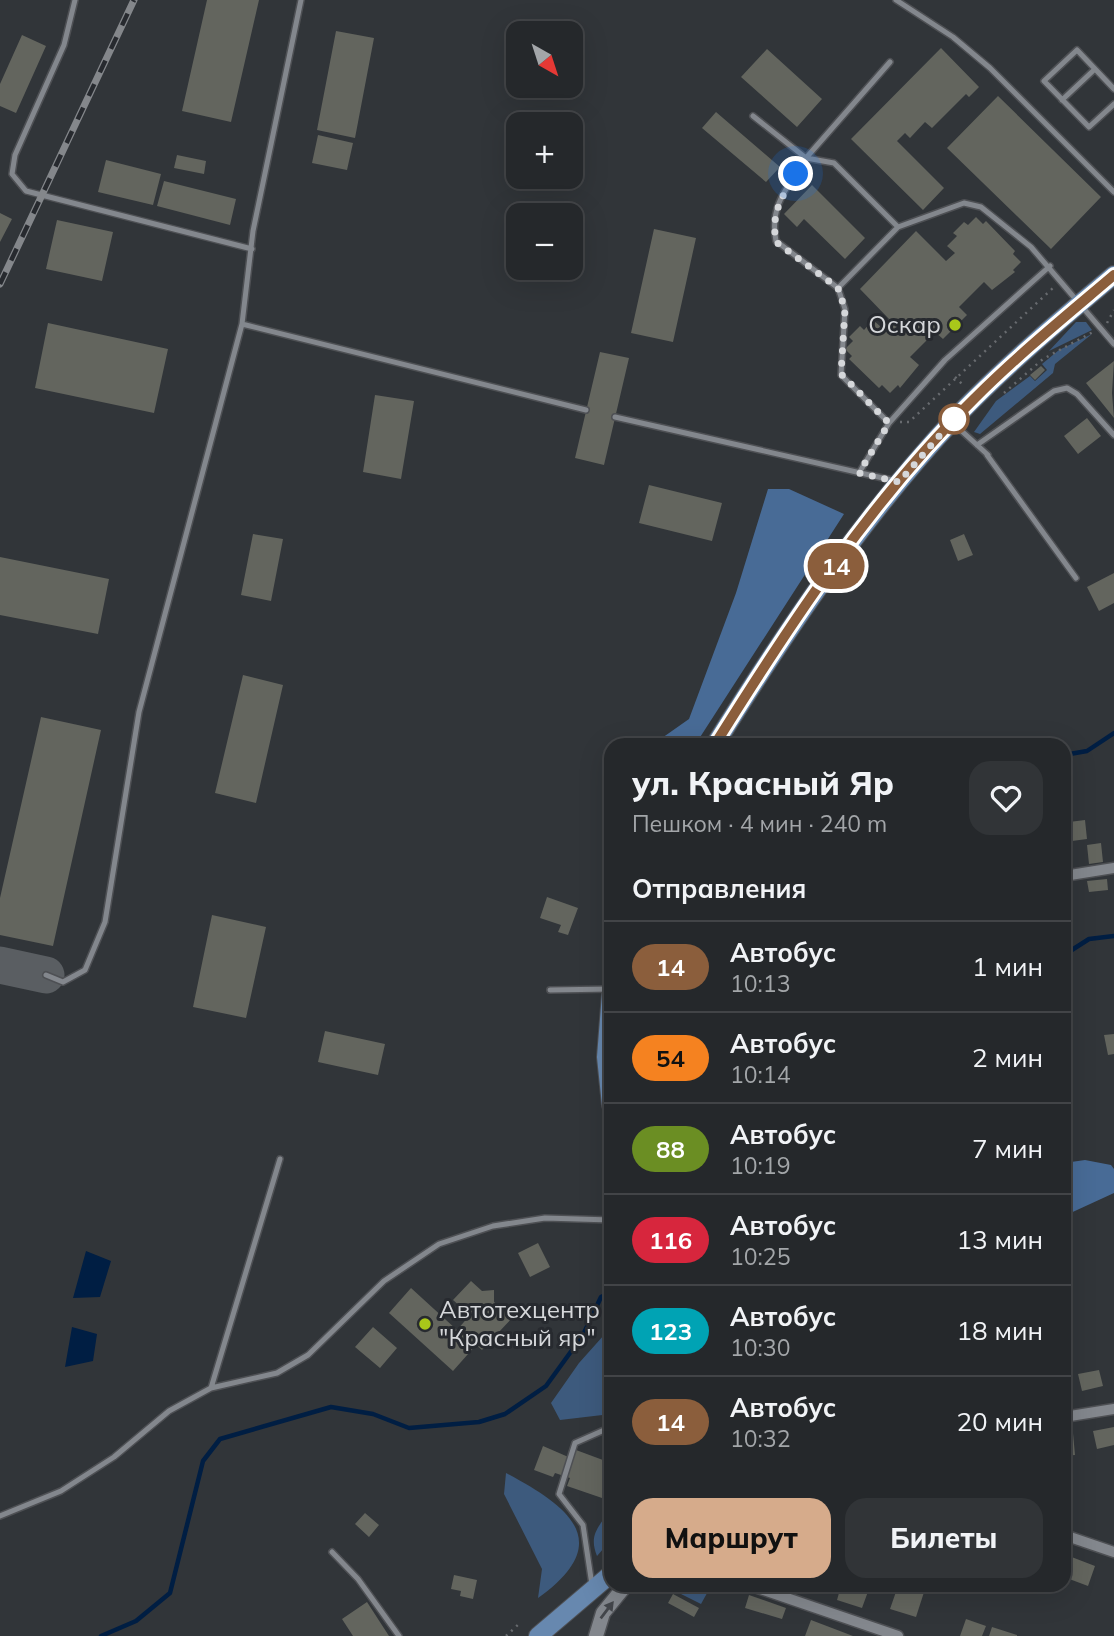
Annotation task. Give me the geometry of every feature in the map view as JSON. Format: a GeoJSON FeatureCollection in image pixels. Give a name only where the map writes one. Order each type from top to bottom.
{"type":"FeatureCollection","features":[{"type":"Feature","properties":{"kind":"main road"},"geometry":{"type":"LineString","coordinates":[[719,738],[783,636],[899,482],[951,422],[1114,275]]}},
{"type":"Feature","properties":{"kind":"main road"},"geometry":{"type":"LineString","coordinates":[[538,1636],[604,1581]]}},
{"type":"Feature","properties":{"kind":"street"},"geometry":{"type":"LineString","coordinates":[[1071,875],[1114,868]]}},
{"type":"Feature","properties":{"kind":"street"},"geometry":{"type":"LineString","coordinates":[[1071,1416],[1114,1409]]}},
{"type":"Feature","properties":{"kind":"street"},"geometry":{"type":"LineString","coordinates":[[1071,1537],[1114,1552]]}},
{"type":"Feature","properties":{"kind":"street"},"geometry":{"type":"LineString","coordinates":[[596,1636],[603,1613],[620,1592]]}},
{"type":"Feature","properties":{"kind":"street"},"geometry":{"type":"LineString","coordinates":[[770,1592],[898,1636]]}},
{"type":"Feature","properties":{"kind":"lane"},"geometry":{"type":"LineString","coordinates":[[75,0],[64,45],[15,155],[12,174],[26,191],[252,249]]}},
{"type":"Feature","properties":{"kind":"lane"},"geometry":{"type":"LineString","coordinates":[[46,975],[63,982],[85,970],[105,922],[139,712],[242,324],[253,231],[301,0]]}},
{"type":"Feature","properties":{"kind":"lane"},"geometry":{"type":"LineString","coordinates":[[895,0],[953,37],[990,68],[1114,192]]}},
{"type":"Feature","properties":{"kind":"lane"},"geometry":{"type":"LineString","coordinates":[[1114,89],[1077,50],[1044,81],[1089,127],[1114,103]]}},
{"type":"Feature","properties":{"kind":"lane"},"geometry":{"type":"LineString","coordinates":[[889,423],[841,374],[845,309],[838,288],[776,242],[773,226],[775,207],[806,158],[890,62]]}},
{"type":"Feature","properties":{"kind":"lane"},"geometry":{"type":"LineString","coordinates":[[1062,100],[1095,69]]}},
{"type":"Feature","properties":{"kind":"lane"},"geometry":{"type":"LineString","coordinates":[[753,116],[806,158],[834,163],[898,227]]}},
{"type":"Feature","properties":{"kind":"lane"},"geometry":{"type":"LineString","coordinates":[[838,288],[898,227],[964,203],[981,207],[1050,266],[1114,345]]}},
{"type":"Feature","properties":{"kind":"lane"},"geometry":{"type":"LineString","coordinates":[[859,473],[889,423],[946,360],[1050,266]]}},
{"type":"Feature","properties":{"kind":"lane"},"geometry":{"type":"LineString","coordinates":[[242,324],[586,410]]}},
{"type":"Feature","properties":{"kind":"lane"},"geometry":{"type":"LineString","coordinates":[[977,445],[1054,391],[1067,388],[1077,394],[1114,435]]}},
{"type":"Feature","properties":{"kind":"lane"},"geometry":{"type":"LineString","coordinates":[[615,417],[899,482]]}},
{"type":"Feature","properties":{"kind":"lane"},"geometry":{"type":"LineString","coordinates":[[951,422],[990,456],[1076,578]]}},
{"type":"Feature","properties":{"kind":"lane"},"geometry":{"type":"LineString","coordinates":[[550,990],[604,991]]}},
{"type":"Feature","properties":{"kind":"lane"},"geometry":{"type":"LineString","coordinates":[[211,1388],[280,1159]]}},
{"type":"Feature","properties":{"kind":"lane"},"geometry":{"type":"LineString","coordinates":[[0,1516],[61,1491],[114,1457],[169,1411],[211,1388],[277,1373],[308,1355],[384,1280],[439,1244],[493,1226],[545,1218],[604,1220]]}},
{"type":"Feature","properties":{"kind":"lane"},"geometry":{"type":"LineString","coordinates":[[593,1591],[583,1525],[559,1494],[575,1443],[604,1430]]}},
{"type":"Feature","properties":{"kind":"lane"},"geometry":{"type":"LineString","coordinates":[[332,1552],[358,1579],[399,1636]]}},
{"type":"Feature","properties":{"kind":"path"},"geometry":{"type":"LineString","coordinates":[[889,423],[909,422],[1062,280]]}},
{"type":"Feature","properties":{"kind":"path"},"geometry":{"type":"LineString","coordinates":[[995,399],[1043,359],[1101,329],[1114,310]]}},
{"type":"Feature","properties":{"kind":"path"},"geometry":{"type":"LineString","coordinates":[[956,377],[962,384]]}},
{"type":"Feature","properties":{"kind":"path"},"geometry":{"type":"LineString","coordinates":[[506,1636],[521,1622]]}},
{"type":"Feature","properties":{"kind":"shaded area"},"geometry":{"type":"Polygon","coordinates":[[[1076,322],[1086,322],[1092,330],[1049,351],[1076,322]]]}},
{"type":"Feature","properties":{"kind":"shaded area"},"geometry":{"type":"Polygon","coordinates":[[[1092,334],[1055,364],[1053,373],[980,434],[974,432],[996,401],[1030,376],[1035,381],[1047,370],[1042,364],[1059,350],[1092,334]]]}},
{"type":"Feature","properties":{"kind":"shaded area"},"geometry":{"type":"Polygon","coordinates":[[[768,489],[789,489],[844,514],[700,738],[662,738],[689,719],[736,593],[768,489]]]}},
{"type":"Feature","properties":{"kind":"shaded area"},"geometry":{"type":"Polygon","coordinates":[[[1085,1160],[1111,1165],[1114,1169],[1114,1193],[1071,1213],[1071,1162],[1085,1160]]]}},
{"type":"Feature","properties":{"kind":"shaded area"},"geometry":{"type":"Polygon","coordinates":[[[86,1251],[111,1261],[100,1297],[73,1298],[86,1251]]]}},
{"type":"Feature","properties":{"kind":"shaded area"},"geometry":{"type":"Polygon","coordinates":[[[72,1327],[97,1334],[93,1361],[65,1367],[72,1327]]]}},
{"type":"Feature","properties":{"kind":"shaded area"},"geometry":{"type":"Polygon","coordinates":[[[604,1335],[604,1415],[560,1420],[551,1403],[579,1363],[604,1335]]]}},
{"type":"Feature","properties":{"kind":"shaded area"},"geometry":{"type":"Polygon","coordinates":[[[506,1473],[549,1499],[565,1513],[575,1527],[579,1543],[575,1560],[562,1578],[538,1598],[542,1569],[504,1494],[506,1473]]]}},
{"type":"Feature","properties":{"kind":"shaded area"},"geometry":{"type":"Polygon","coordinates":[[[604,1518],[604,1548],[597,1556],[594,1540],[604,1518]]]}},
{"type":"Feature","properties":{"kind":"shaded area"},"geometry":{"type":"Polygon","coordinates":[[[677,1592],[708,1592],[701,1604],[677,1592]]]}},
{"type":"Feature","properties":{"kind":"building"},"geometry":{"type":"Polygon","coordinates":[[[207,0],[259,0],[231,122],[182,111],[207,0]]]}},
{"type":"Feature","properties":{"kind":"building"},"geometry":{"type":"Polygon","coordinates":[[[336,31],[374,38],[355,138],[317,130],[336,31]]]}},
{"type":"Feature","properties":{"kind":"building"},"geometry":{"type":"Polygon","coordinates":[[[22,35],[46,46],[16,113],[0,106],[0,84],[22,35]]]}},
{"type":"Feature","properties":{"kind":"building"},"geometry":{"type":"Polygon","coordinates":[[[941,48],[979,87],[969,97],[966,94],[932,128],[925,122],[910,138],[905,133],[897,141],[944,188],[923,210],[851,139],[941,48]]]}},
{"type":"Feature","properties":{"kind":"building"},"geometry":{"type":"Polygon","coordinates":[[[767,49],[822,99],[797,127],[741,77],[767,49]]]}},
{"type":"Feature","properties":{"kind":"building"},"geometry":{"type":"Polygon","coordinates":[[[998,96],[1101,197],[1051,249],[947,148],[998,96]]]}},
{"type":"Feature","properties":{"kind":"building"},"geometry":{"type":"Polygon","coordinates":[[[716,112],[780,167],[766,182],[702,128],[716,112]]]}},
{"type":"Feature","properties":{"kind":"building"},"geometry":{"type":"Polygon","coordinates":[[[318,135],[353,143],[347,170],[312,163],[318,135]]]}},
{"type":"Feature","properties":{"kind":"building"},"geometry":{"type":"Polygon","coordinates":[[[177,155],[206,161],[204,174],[174,168],[177,155]]]}},
{"type":"Feature","properties":{"kind":"building"},"geometry":{"type":"Polygon","coordinates":[[[106,160],[161,174],[153,205],[98,192],[106,160]]]}},
{"type":"Feature","properties":{"kind":"building"},"geometry":{"type":"Polygon","coordinates":[[[164,181],[236,199],[230,225],[157,206],[164,181]]]}},
{"type":"Feature","properties":{"kind":"building"},"geometry":{"type":"Polygon","coordinates":[[[812,185],[865,238],[845,259],[804,219],[797,227],[784,214],[812,185]]]}},
{"type":"Feature","properties":{"kind":"building"},"geometry":{"type":"Polygon","coordinates":[[[0,213],[12,219],[0,242],[0,213]]]}},
{"type":"Feature","properties":{"kind":"building"},"geometry":{"type":"Polygon","coordinates":[[[976,217],[983,224],[986,221],[1015,251],[1013,254],[1021,262],[1013,270],[1015,272],[992,290],[984,282],[959,307],[967,315],[943,339],[935,332],[910,357],[919,365],[900,388],[898,385],[890,393],[882,385],[879,388],[849,359],[852,356],[845,349],[853,341],[849,337],[860,326],[864,330],[873,320],[881,327],[889,319],[860,289],[916,231],[946,261],[955,253],[947,246],[957,236],[953,233],[964,222],[968,225],[976,217]]]}},
{"type":"Feature","properties":{"kind":"building"},"geometry":{"type":"Polygon","coordinates":[[[57,220],[113,232],[102,281],[46,269],[57,220]]]}},
{"type":"Feature","properties":{"kind":"building"},"geometry":{"type":"Polygon","coordinates":[[[654,229],[696,238],[673,342],[631,333],[654,229]]]}},
{"type":"Feature","properties":{"kind":"building"},"geometry":{"type":"Polygon","coordinates":[[[48,323],[168,349],[154,413],[35,388],[48,323]]]}},
{"type":"Feature","properties":{"kind":"building"},"geometry":{"type":"Polygon","coordinates":[[[600,352],[629,358],[604,465],[575,458],[600,352]]]}},
{"type":"Feature","properties":{"kind":"building"},"geometry":{"type":"Polygon","coordinates":[[[1114,361],[1112,393],[1114,418],[1086,383],[1114,361]]]}},
{"type":"Feature","properties":{"kind":"building"},"geometry":{"type":"Polygon","coordinates":[[[1041,366],[1045,370],[1035,380],[1030,375],[1041,366]]]}},
{"type":"Feature","properties":{"kind":"building"},"geometry":{"type":"Polygon","coordinates":[[[375,395],[414,401],[401,479],[363,472],[375,395]]]}},
{"type":"Feature","properties":{"kind":"building"},"geometry":{"type":"Polygon","coordinates":[[[1087,418],[1101,436],[1078,454],[1064,436],[1087,418]]]}},
{"type":"Feature","properties":{"kind":"building"},"geometry":{"type":"Polygon","coordinates":[[[649,485],[722,503],[712,541],[639,523],[649,485]]]}},
{"type":"Feature","properties":{"kind":"building"},"geometry":{"type":"Polygon","coordinates":[[[253,534],[283,539],[271,601],[241,595],[253,534]]]}},
{"type":"Feature","properties":{"kind":"building"},"geometry":{"type":"Polygon","coordinates":[[[964,534],[973,555],[958,561],[950,540],[964,534]]]}},
{"type":"Feature","properties":{"kind":"building"},"geometry":{"type":"Polygon","coordinates":[[[0,557],[109,579],[98,634],[0,615],[0,557]]]}},
{"type":"Feature","properties":{"kind":"building"},"geometry":{"type":"Polygon","coordinates":[[[1114,573],[1114,603],[1099,611],[1087,587],[1114,573]]]}},
{"type":"Feature","properties":{"kind":"building"},"geometry":{"type":"Polygon","coordinates":[[[243,675],[283,685],[256,803],[215,793],[243,675]]]}},
{"type":"Feature","properties":{"kind":"building"},"geometry":{"type":"Polygon","coordinates":[[[41,717],[101,730],[53,946],[0,935],[0,898],[41,717]]]}},
{"type":"Feature","properties":{"kind":"building"},"geometry":{"type":"Polygon","coordinates":[[[1085,820],[1087,839],[1072,841],[1071,822],[1085,820]]]}},
{"type":"Feature","properties":{"kind":"building"},"geometry":{"type":"Polygon","coordinates":[[[1101,843],[1103,862],[1089,864],[1087,845],[1101,843]]]}},
{"type":"Feature","properties":{"kind":"building"},"geometry":{"type":"Polygon","coordinates":[[[1107,879],[1108,890],[1089,892],[1087,881],[1107,879]]]}},
{"type":"Feature","properties":{"kind":"building"},"geometry":{"type":"Polygon","coordinates":[[[547,897],[578,908],[568,935],[558,932],[561,925],[540,918],[547,897]]]}},
{"type":"Feature","properties":{"kind":"building"},"geometry":{"type":"Polygon","coordinates":[[[212,915],[266,927],[246,1018],[193,1007],[212,915]]]}},
{"type":"Feature","properties":{"kind":"building"},"geometry":{"type":"Polygon","coordinates":[[[325,1031],[385,1044],[378,1075],[318,1062],[325,1031]]]}},
{"type":"Feature","properties":{"kind":"building"},"geometry":{"type":"Polygon","coordinates":[[[1114,1034],[1114,1054],[1108,1055],[1104,1035],[1114,1034]]]}},
{"type":"Feature","properties":{"kind":"building"},"geometry":{"type":"Polygon","coordinates":[[[538,1243],[550,1267],[530,1277],[518,1253],[538,1243]]]}},
{"type":"Feature","properties":{"kind":"building","name":"Автотехцентр \"Красный яр\""},"geometry":{"type":"Polygon","coordinates":[[[471,1281],[482,1291],[494,1290],[494,1302],[512,1318],[482,1350],[476,1345],[453,1371],[389,1313],[411,1288],[457,1330],[470,1315],[453,1300],[471,1281]]]}},
{"type":"Feature","properties":{"kind":"building"},"geometry":{"type":"Polygon","coordinates":[[[373,1327],[397,1348],[380,1368],[355,1347],[373,1327]]]}},
{"type":"Feature","properties":{"kind":"building"},"geometry":{"type":"Polygon","coordinates":[[[1099,1370],[1103,1386],[1082,1391],[1078,1374],[1099,1370]]]}},
{"type":"Feature","properties":{"kind":"building"},"geometry":{"type":"Polygon","coordinates":[[[1114,1427],[1114,1445],[1097,1449],[1093,1431],[1114,1427]]]}},
{"type":"Feature","properties":{"kind":"building"},"geometry":{"type":"Polygon","coordinates":[[[1073,1433],[1075,1455],[1071,1455],[1073,1433]]]}},
{"type":"Feature","properties":{"kind":"building"},"geometry":{"type":"Polygon","coordinates":[[[543,1446],[573,1459],[576,1450],[604,1460],[602,1498],[567,1486],[570,1478],[555,1473],[553,1477],[534,1470],[543,1446]]]}},
{"type":"Feature","properties":{"kind":"building"},"geometry":{"type":"Polygon","coordinates":[[[365,1513],[379,1525],[369,1537],[355,1524],[365,1513]]]}},
{"type":"Feature","properties":{"kind":"building"},"geometry":{"type":"Polygon","coordinates":[[[1071,1557],[1095,1566],[1088,1586],[1071,1580],[1071,1557]]]}},
{"type":"Feature","properties":{"kind":"building"},"geometry":{"type":"Polygon","coordinates":[[[454,1575],[477,1580],[473,1599],[460,1596],[461,1591],[451,1589],[454,1575]]]}},
{"type":"Feature","properties":{"kind":"building"},"geometry":{"type":"Polygon","coordinates":[[[839,1592],[868,1592],[862,1608],[837,1600],[839,1592]]]}},
{"type":"Feature","properties":{"kind":"building"},"geometry":{"type":"Polygon","coordinates":[[[896,1592],[924,1592],[916,1617],[890,1609],[896,1592]]]}},
{"type":"Feature","properties":{"kind":"building"},"geometry":{"type":"Polygon","coordinates":[[[673,1594],[699,1608],[694,1617],[668,1603],[673,1594]]]}},
{"type":"Feature","properties":{"kind":"building"},"geometry":{"type":"Polygon","coordinates":[[[749,1595],[786,1608],[782,1619],[745,1608],[749,1595]]]}},
{"type":"Feature","properties":{"kind":"building"},"geometry":{"type":"Polygon","coordinates":[[[367,1602],[389,1636],[353,1636],[342,1619],[367,1602]]]}},
{"type":"Feature","properties":{"kind":"building"},"geometry":{"type":"Polygon","coordinates":[[[966,1619],[986,1626],[982,1636],[960,1636],[966,1619]]]}},
{"type":"Feature","properties":{"kind":"building"},"geometry":{"type":"Polygon","coordinates":[[[811,1620],[853,1636],[805,1636],[811,1620]]]}},
{"type":"Feature","properties":{"kind":"building"},"geometry":{"type":"Polygon","coordinates":[[[992,1627],[1017,1635],[1017,1636],[989,1636],[992,1627]]]}},
{"type":"Feature","properties":{"kind":"waterway"},"geometry":{"type":"LineString","coordinates":[[1071,754],[1087,751],[1114,733]]}},
{"type":"Feature","properties":{"kind":"waterway"},"geometry":{"type":"LineString","coordinates":[[1071,951],[1089,939],[1114,936]]}},
{"type":"Feature","properties":{"kind":"waterway"},"geometry":{"type":"LineString","coordinates":[[101,1636],[136,1621],[170,1593],[203,1461],[220,1439],[331,1407],[373,1414],[409,1428],[479,1422],[505,1414],[546,1386],[583,1335],[604,1296]]}},
{"type":"Feature","properties":{"kind":"taxiway"},"geometry":{"type":"LineString","coordinates":[[0,965],[46,975]]}},
{"type":"Feature","properties":{"kind":"railway"},"geometry":{"type":"LineString","coordinates":[[0,284],[134,0]]}},
{"type":"Feature","properties":{"kind":"bus line","name":"14"},"geometry":{"type":"LineString","coordinates":[[719,738],[783,636],[892,490],[975,397],[1114,275]]}},
{"type":"Feature","properties":{"kind":"place","name":"Оскар"},"geometry":{"type":"Point","coordinates":[955,325]}},
{"type":"Feature","properties":{"kind":"place","name":"Автотехцентр \"Красный яр\""},"geometry":{"type":"Point","coordinates":[425,1324]}},
{"type":"Feature","properties":{"kind":"route"},"geometry":{"type":"LineString","coordinates":[[796,174],[775,207],[773,226],[776,242],[838,288],[845,309],[841,374],[889,423],[859,473],[899,482],[954,419]]}}]}
